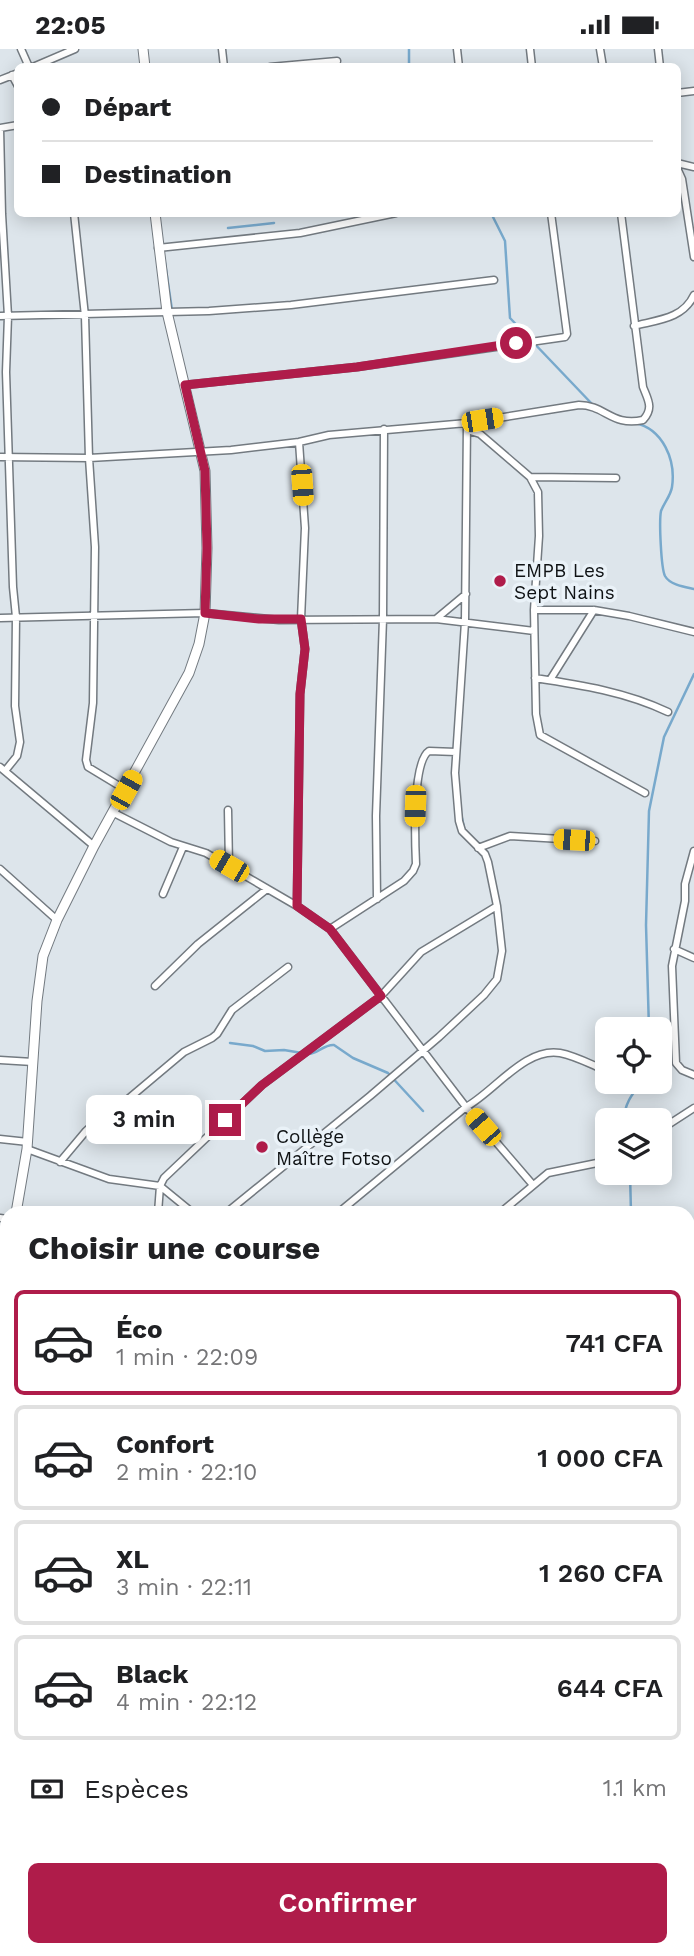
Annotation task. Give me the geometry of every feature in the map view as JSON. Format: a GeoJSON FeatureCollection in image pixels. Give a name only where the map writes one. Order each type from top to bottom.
{"type":"FeatureCollection","features":[{"type":"Feature","properties":{"kind":"main road"},"geometry":{"type":"LineString","coordinates":[[17,1206],[27,1145],[37,1001],[43,956],[57,920],[94,846],[189,673],[199,644],[205,613],[206,497],[201,452],[167,312],[155,217]]}},
{"type":"Feature","properties":{"kind":"street"},"geometry":{"type":"LineString","coordinates":[[41,63],[75,49]]}},
{"type":"Feature","properties":{"kind":"street"},"geometry":{"type":"LineString","coordinates":[[318,63],[337,61]]}},
{"type":"Feature","properties":{"kind":"street"},"geometry":{"type":"LineString","coordinates":[[0,128],[4,316],[16,617],[15,706],[20,742],[17,756],[2,769],[94,846]]}},
{"type":"Feature","properties":{"kind":"street"},"geometry":{"type":"LineString","coordinates":[[681,176],[694,257]]}},
{"type":"Feature","properties":{"kind":"street"},"geometry":{"type":"LineString","coordinates":[[74,217],[85,316],[94,547],[93,703],[87,765],[126,790]]}},
{"type":"Feature","properties":{"kind":"street"},"geometry":{"type":"LineString","coordinates":[[158,247],[266,237],[371,217]]}},
{"type":"Feature","properties":{"kind":"street"},"geometry":{"type":"LineString","coordinates":[[185,385],[357,367],[565,337],[567,334],[552,217]]}},
{"type":"Feature","properties":{"kind":"street"},"geometry":{"type":"LineString","coordinates":[[0,457],[89,459],[201,452],[299,442],[329,435],[384,429],[467,426],[584,405],[622,422],[643,420],[649,414],[651,406],[643,387],[621,217]]}},
{"type":"Feature","properties":{"kind":"street"},"geometry":{"type":"LineString","coordinates":[[4,316],[85,316],[291,305],[494,280]]}},
{"type":"Feature","properties":{"kind":"street"},"geometry":{"type":"LineString","coordinates":[[634,326],[683,311],[694,295]]}},
{"type":"Feature","properties":{"kind":"street"},"geometry":{"type":"LineString","coordinates":[[467,426],[530,477],[538,492],[539,536],[534,610],[538,730],[543,739],[645,793]]}},
{"type":"Feature","properties":{"kind":"street"},"geometry":{"type":"LineString","coordinates":[[235,1206],[370,1097],[484,995],[498,979],[502,951],[488,862],[462,831],[458,821],[456,752],[466,594],[467,426]]}},
{"type":"Feature","properties":{"kind":"street"},"geometry":{"type":"LineString","coordinates":[[377,899],[376,816],[383,619],[384,429]]}},
{"type":"Feature","properties":{"kind":"street"},"geometry":{"type":"LineString","coordinates":[[297,906],[300,694],[305,649],[301,619],[305,528],[299,442]]}},
{"type":"Feature","properties":{"kind":"street"},"geometry":{"type":"LineString","coordinates":[[530,477],[616,478]]}},
{"type":"Feature","properties":{"kind":"street"},"geometry":{"type":"LineString","coordinates":[[436,619],[466,594]]}},
{"type":"Feature","properties":{"kind":"street"},"geometry":{"type":"LineString","coordinates":[[534,610],[594,610],[694,632]]}},
{"type":"Feature","properties":{"kind":"street"},"geometry":{"type":"LineString","coordinates":[[550,680],[594,610]]}},
{"type":"Feature","properties":{"kind":"street"},"geometry":{"type":"LineString","coordinates":[[0,618],[205,613],[259,619],[436,619],[534,631]]}},
{"type":"Feature","properties":{"kind":"street"},"geometry":{"type":"LineString","coordinates":[[535,678],[597,688],[643,700],[668,712]]}},
{"type":"Feature","properties":{"kind":"street"},"geometry":{"type":"LineString","coordinates":[[330,929],[404,881],[413,871],[416,864],[415,806],[422,758],[429,751],[456,752]]}},
{"type":"Feature","properties":{"kind":"street"},"geometry":{"type":"LineString","coordinates":[[228,810],[229,866]]}},
{"type":"Feature","properties":{"kind":"street"},"geometry":{"type":"LineString","coordinates":[[114,813],[183,848],[206,853],[297,906],[330,929],[466,1107],[533,1185]]}},
{"type":"Feature","properties":{"kind":"street"},"geometry":{"type":"LineString","coordinates":[[478,848],[510,836],[595,841]]}},
{"type":"Feature","properties":{"kind":"street"},"geometry":{"type":"LineString","coordinates":[[163,894],[183,848]]}},
{"type":"Feature","properties":{"kind":"street"},"geometry":{"type":"LineString","coordinates":[[694,851],[685,884],[685,901],[672,966],[676,1063],[682,1070],[694,1075]]}},
{"type":"Feature","properties":{"kind":"street"},"geometry":{"type":"LineString","coordinates":[[0,869],[57,920]]}},
{"type":"Feature","properties":{"kind":"street"},"geometry":{"type":"LineString","coordinates":[[155,986],[198,944],[267,889]]}},
{"type":"Feature","properties":{"kind":"street"},"geometry":{"type":"LineString","coordinates":[[685,901],[694,899]]}},
{"type":"Feature","properties":{"kind":"street"},"geometry":{"type":"LineString","coordinates":[[159,1206],[160,1186],[170,1172],[262,1085],[381,996],[421,953],[497,906]]}},
{"type":"Feature","properties":{"kind":"street"},"geometry":{"type":"LineString","coordinates":[[674,949],[694,958]]}},
{"type":"Feature","properties":{"kind":"street"},"geometry":{"type":"LineString","coordinates":[[60,1162],[99,1119],[184,1052],[217,1034],[232,1010],[288,967]]}},
{"type":"Feature","properties":{"kind":"street"},"geometry":{"type":"LineString","coordinates":[[346,1206],[525,1061],[545,1052],[561,1053],[595,1066]]}},
{"type":"Feature","properties":{"kind":"street"},"geometry":{"type":"LineString","coordinates":[[0,1060],[33,1062]]}},
{"type":"Feature","properties":{"kind":"street"},"geometry":{"type":"LineString","coordinates":[[672,1122],[694,1108]]}},
{"type":"Feature","properties":{"kind":"street"},"geometry":{"type":"LineString","coordinates":[[0,1139],[27,1145],[60,1162],[109,1179],[160,1186],[184,1206]]}},
{"type":"Feature","properties":{"kind":"street"},"geometry":{"type":"LineString","coordinates":[[508,1206],[548,1173],[595,1163]]}},
{"type":"Feature","properties":{"kind":"waterway"},"geometry":{"type":"LineString","coordinates":[[409,49],[409,63]]}},
{"type":"Feature","properties":{"kind":"waterway"},"geometry":{"type":"LineString","coordinates":[[493,217],[505,241],[510,318],[593,405]]}},
{"type":"Feature","properties":{"kind":"waterway"},"geometry":{"type":"LineString","coordinates":[[228,228],[274,223]]}},
{"type":"Feature","properties":{"kind":"waterway"},"geometry":{"type":"LineString","coordinates":[[165,263],[172,310]]}},
{"type":"Feature","properties":{"kind":"waterway"},"geometry":{"type":"LineString","coordinates":[[635,423],[645,426],[660,439],[666,447],[672,466],[671,490],[660,516],[661,555],[665,576],[674,584],[694,589]]}},
{"type":"Feature","properties":{"kind":"waterway"},"geometry":{"type":"LineString","coordinates":[[649,1017],[646,925],[649,811],[664,737],[694,674]]}},
{"type":"Feature","properties":{"kind":"waterway"},"geometry":{"type":"LineString","coordinates":[[462,818],[464,828]]}},
{"type":"Feature","properties":{"kind":"waterway"},"geometry":{"type":"LineString","coordinates":[[230,1043],[253,1046],[265,1051],[302,1053]]}},
{"type":"Feature","properties":{"kind":"waterway"},"geometry":{"type":"LineString","coordinates":[[308,1054],[334,1045],[353,1058],[388,1073],[423,1111]]}},
{"type":"Feature","properties":{"kind":"waterway"},"geometry":{"type":"LineString","coordinates":[[626,1108],[632,1094]]}},
{"type":"Feature","properties":{"kind":"waterway"},"geometry":{"type":"LineString","coordinates":[[630,1185],[631,1206]]}},
{"type":"Feature","properties":{"kind":"place","name":"EMPB Les Sept Nains"},"geometry":{"type":"Point","coordinates":[500,581]}},
{"type":"Feature","properties":{"kind":"place","name":"Collège Maître Fotso"},"geometry":{"type":"Point","coordinates":[262,1147]}},
{"type":"Feature","properties":{"kind":"route"},"geometry":{"type":"LineString","coordinates":[[225,1120],[262,1085],[381,996],[330,929],[297,906],[300,694],[305,649],[301,619],[259,619],[205,613],[205,471],[185,385],[357,367],[516,343]]}}]}
